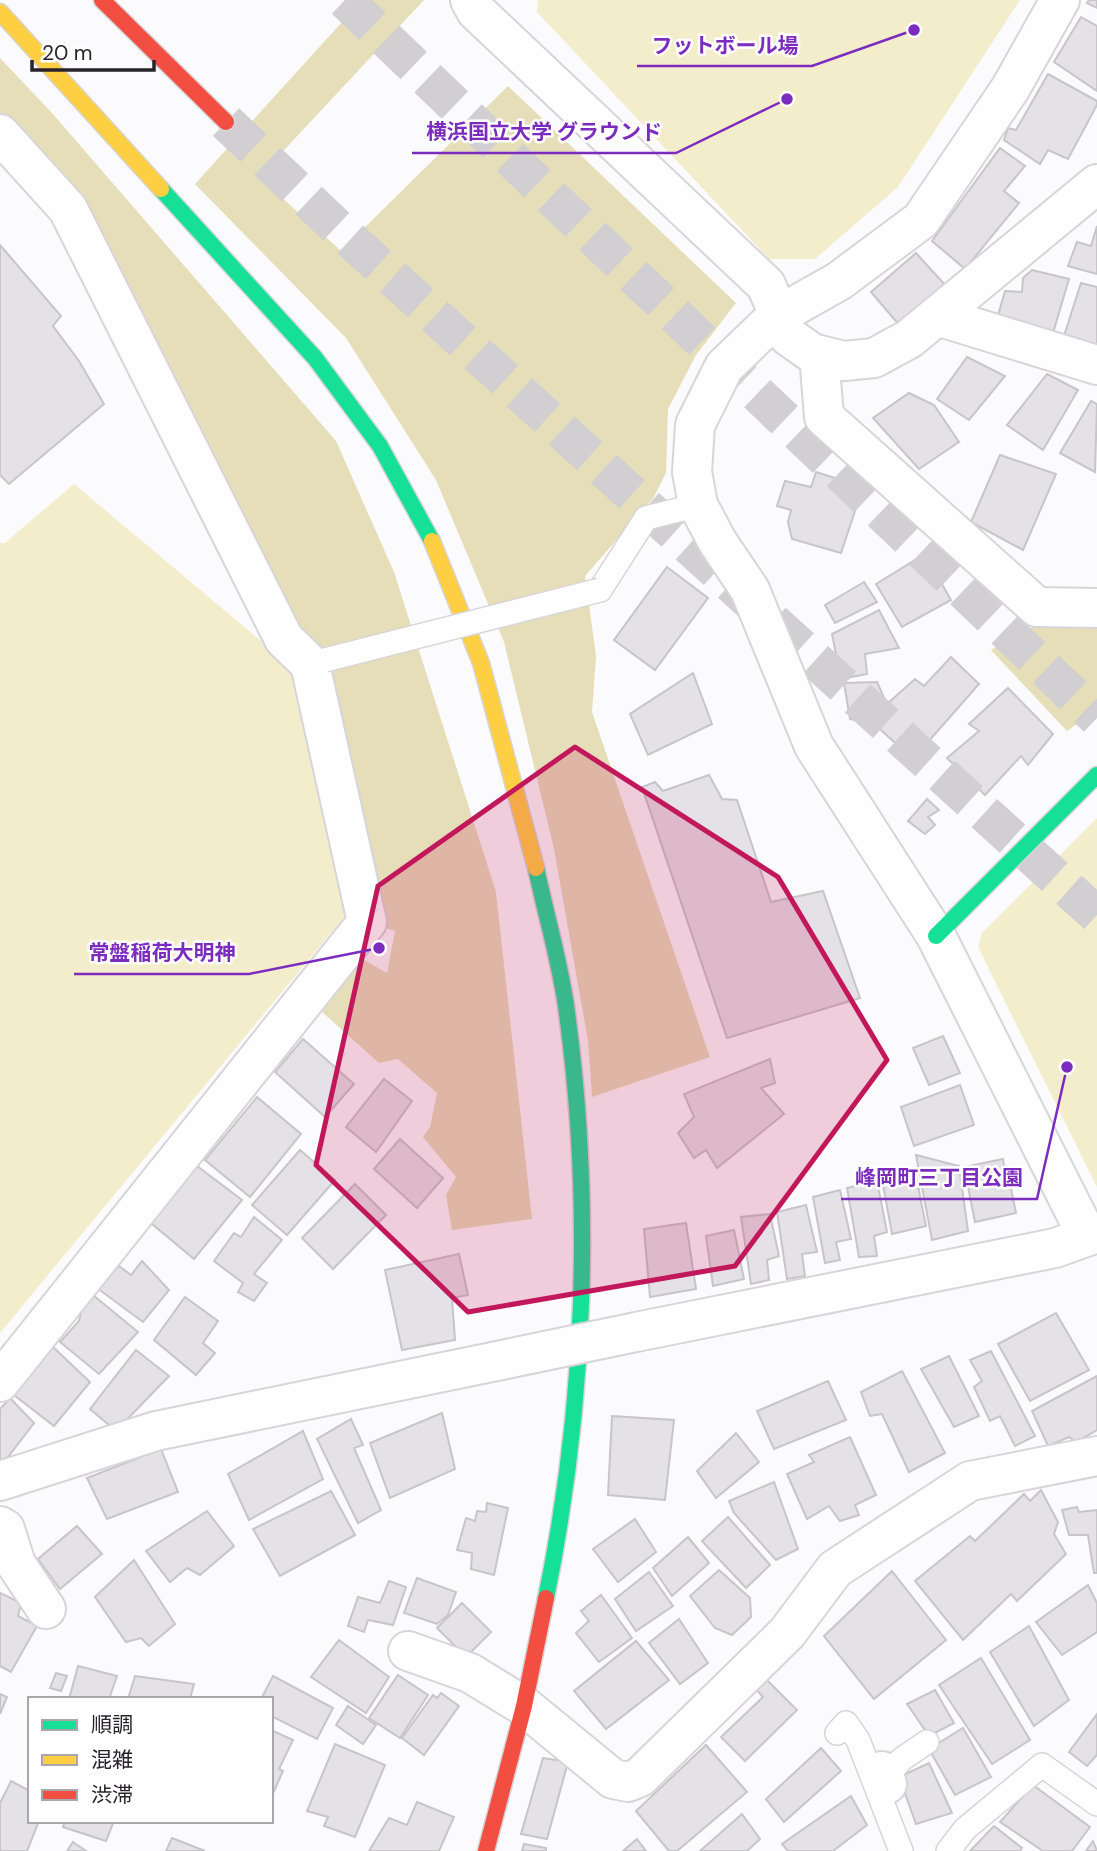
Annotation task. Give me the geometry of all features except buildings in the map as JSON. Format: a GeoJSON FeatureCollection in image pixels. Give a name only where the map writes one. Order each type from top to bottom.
{"type":"FeatureCollection","features":[{"type":"Feature","properties":{"kind":"main road"},"geometry":{"type":"LineString","coordinates":[[103,0],[226,122]]}},
{"type":"Feature","properties":{"kind":"main road"},"geometry":{"type":"LineString","coordinates":[[122,0],[173,71]]}},
{"type":"Feature","properties":{"kind":"main road"},"geometry":{"type":"LineString","coordinates":[[0,12],[315,358],[380,446],[440,555],[481,663],[528,830],[567,1012],[583,1209],[575,1391],[563,1517],[524,1706],[486,1851]]}},
{"type":"Feature","properties":{"kind":"main road"},"geometry":{"type":"LineString","coordinates":[[936,936],[1097,775]]}},
{"type":"Feature","properties":{"kind":"street"},"geometry":{"type":"LineString","coordinates":[[470,0],[476,11],[766,285],[777,316],[789,336],[812,353],[844,361],[874,358],[909,339],[1097,184]]}},
{"type":"Feature","properties":{"kind":"street"},"geometry":{"type":"LineString","coordinates":[[0,1481],[156,1431],[1055,1248],[1092,1234],[936,936],[814,746],[750,590],[717,541],[698,505],[692,472],[695,425],[724,367],[777,316],[839,281],[922,220],[1010,89],[1060,0]]}},
{"type":"Feature","properties":{"kind":"street"},"geometry":{"type":"LineString","coordinates":[[0,134],[68,209],[284,639],[317,662],[367,922],[0,1382]]}},
{"type":"Feature","properties":{"kind":"street"},"geometry":{"type":"LineString","coordinates":[[937,316],[1097,365]]}},
{"type":"Feature","properties":{"kind":"street"},"geometry":{"type":"LineString","coordinates":[[819,355],[824,417],[1037,607],[1097,608]]}},
{"type":"Feature","properties":{"kind":"street"},"geometry":{"type":"LineString","coordinates":[[408,1651],[470,1673],[524,1706],[613,1779],[628,1783],[640,1777],[792,1636],[835,1569],[970,1480],[1097,1456]]}},
{"type":"Feature","properties":{"kind":"street"},"geometry":{"type":"LineString","coordinates":[[0,1525],[5,1529],[16,1563],[46,1609]]}},
{"type":"Feature","properties":{"kind":"lane"},"geometry":{"type":"LineString","coordinates":[[317,662],[600,590],[646,518],[698,505]]}},
{"type":"Feature","properties":{"kind":"lane"},"geometry":{"type":"LineString","coordinates":[[837,1733],[846,1723],[858,1740],[883,1780],[909,1847]]}},
{"type":"Feature","properties":{"kind":"lane"},"geometry":{"type":"LineString","coordinates":[[883,1780],[902,1759],[927,1742]]}},
{"type":"Feature","properties":{"kind":"lane"},"geometry":{"type":"LineString","coordinates":[[948,1851],[965,1829],[1042,1765],[1097,1804]]}},
{"type":"Feature","properties":{"kind":"highlighted area"},"geometry":{"type":"Polygon","coordinates":[[[575,747],[778,877],[887,1060],[735,1266],[468,1312],[316,1165],[378,886],[575,747]]]}},
{"type":"Feature","properties":{"kind":"shaded area"},"geometry":{"type":"Polygon","coordinates":[[[362,0],[424,0],[259,177],[341,251],[508,86],[736,303],[696,355],[668,409],[666,473],[654,497],[585,576],[596,656],[592,712],[710,1057],[592,1097],[588,1041],[554,849],[504,642],[436,480],[346,338],[195,184],[362,0]]]}},
{"type":"Feature","properties":{"kind":"shaded area"},"geometry":{"type":"Polygon","coordinates":[[[538,0],[1020,0],[898,187],[815,259],[769,259],[537,12],[538,0]]]}},
{"type":"Feature","properties":{"kind":"shaded area"},"geometry":{"type":"Polygon","coordinates":[[[0,58],[52,113],[336,441],[394,572],[496,892],[532,1219],[452,1230],[446,1195],[456,1177],[423,1137],[430,1127],[437,1093],[398,1059],[379,1063],[322,1012],[359,957],[387,973],[395,931],[379,926],[317,645],[288,615],[0,119],[0,58]]]}},
{"type":"Feature","properties":{"kind":"shaded area"},"geometry":{"type":"Polygon","coordinates":[[[74,484],[291,666],[349,911],[0,1333],[0,543],[5,543],[74,484]]]}},
{"type":"Feature","properties":{"kind":"shaded area"},"geometry":{"type":"Polygon","coordinates":[[[1036,625],[1097,625],[1097,710],[1067,731],[991,650],[1036,625]]]}},
{"type":"Feature","properties":{"kind":"shaded area"},"geometry":{"type":"Polygon","coordinates":[[[1097,818],[1097,1187],[978,947],[982,933],[1097,818]]]}},
{"type":"Feature","properties":{"kind":"tunnel"},"geometry":{"type":"LineString","coordinates":[[345,0],[1097,718]]}},
{"type":"Feature","properties":{"kind":"tunnel"},"geometry":{"type":"LineString","coordinates":[[226,122],[342,232],[1097,915]]}},
{"type":"Feature","properties":{"kind":"traffic: fast"},"geometry":{"type":"LineString","coordinates":[[161,189],[315,358],[380,446],[432,541]]}},
{"type":"Feature","properties":{"kind":"traffic: fast"},"geometry":{"type":"LineString","coordinates":[[936,936],[1097,775]]}},
{"type":"Feature","properties":{"kind":"traffic: fast"},"geometry":{"type":"LineString","coordinates":[[536,868],[567,1013],[580,1159],[582,1233],[577,1380],[559,1526],[546,1598]]}},
{"type":"Feature","properties":{"kind":"traffic: slow"},"geometry":{"type":"LineString","coordinates":[[0,12],[161,189]]}},
{"type":"Feature","properties":{"kind":"traffic: slow"},"geometry":{"type":"LineString","coordinates":[[432,541],[481,663],[536,868]]}},
{"type":"Feature","properties":{"kind":"traffic: jam"},"geometry":{"type":"LineString","coordinates":[[102,0],[226,122]]}},
{"type":"Feature","properties":{"kind":"traffic: jam"},"geometry":{"type":"LineString","coordinates":[[486,1851],[524,1706],[546,1598]]}},
{"type":"Feature","properties":{"kind":"place","name":"フットボール場"},"geometry":{"type":"Point","coordinates":[914,30]}},
{"type":"Feature","properties":{"kind":"place","name":"横浜国立大学 グラウンド"},"geometry":{"type":"Point","coordinates":[787,99]}},
{"type":"Feature","properties":{"kind":"place","name":"常盤稲荷大明神"},"geometry":{"type":"Point","coordinates":[379,948]}},
{"type":"Feature","properties":{"kind":"place","name":"峰岡町三丁目公園"},"geometry":{"type":"Point","coordinates":[1067,1067]}}]}
